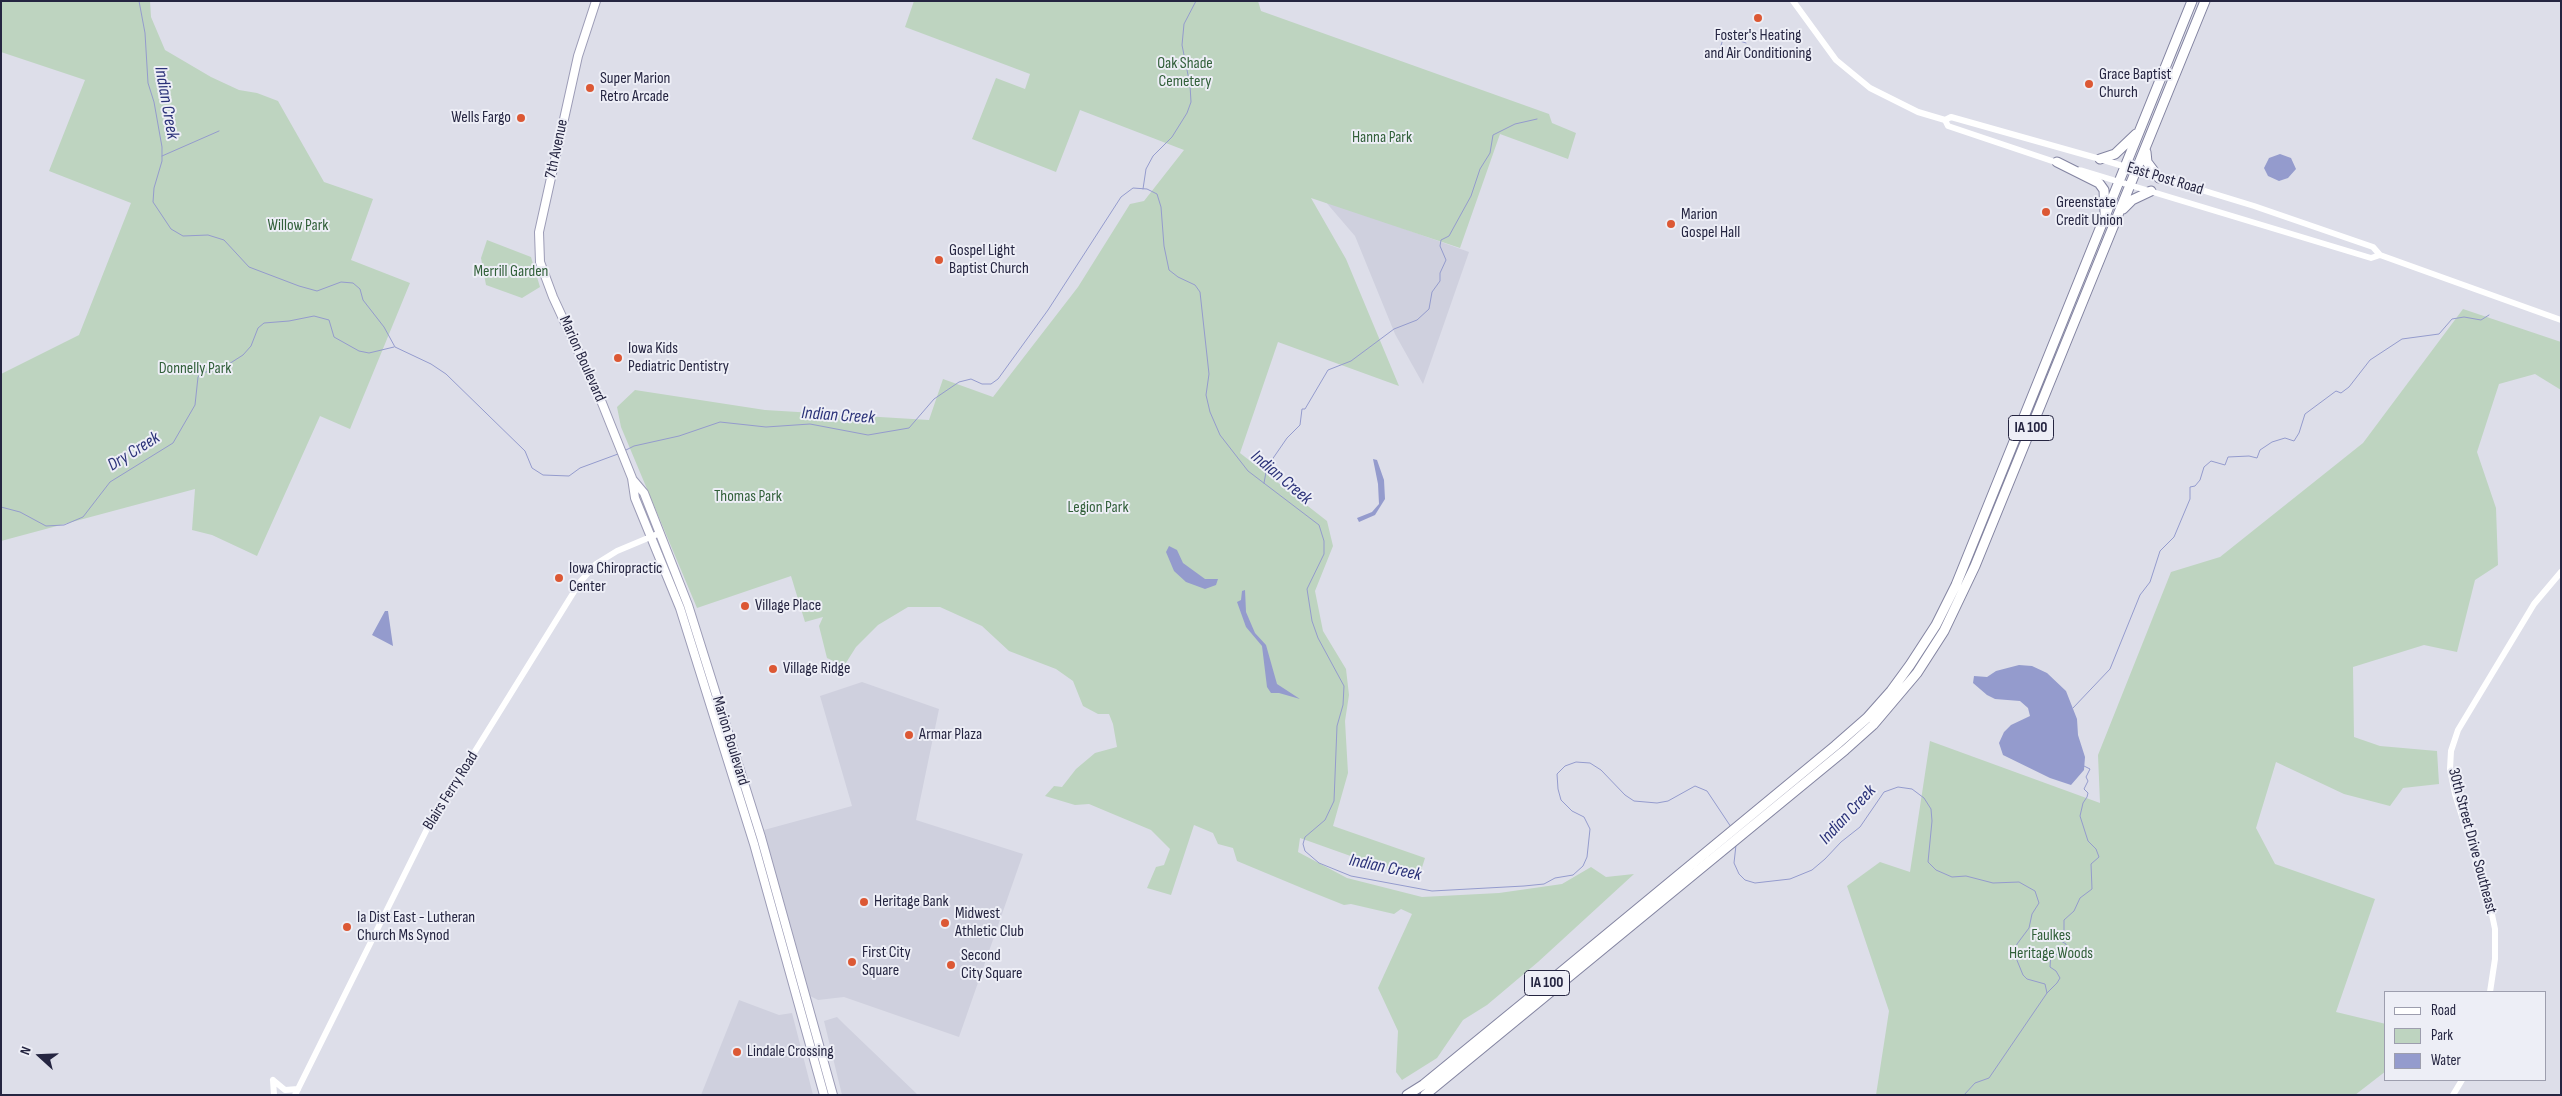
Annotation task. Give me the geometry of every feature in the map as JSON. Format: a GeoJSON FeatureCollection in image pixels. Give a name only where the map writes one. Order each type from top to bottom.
{"type":"FeatureCollection","features":[{"type":"Feature","properties":{"kind":"highway","name":"IA 100"},"geometry":{"type":"LineString","coordinates":[[1407,1095],[1422,1085],[1774,797],[1867,718],[1891,691],[1936,625],[1956,585],[2192,1]]}},
{"type":"Feature","properties":{"kind":"highway","name":"IA 100"},"geometry":{"type":"LineString","coordinates":[[1425,1095],[1780,805],[1873,725],[1917,673],[1944,631],[1975,566],[2205,1]]}},
{"type":"Feature","properties":{"kind":"highway"},"geometry":{"type":"LineString","coordinates":[[2100,159],[2109,158],[2141,129]]}},
{"type":"Feature","properties":{"kind":"highway"},"geometry":{"type":"LineString","coordinates":[[2146,147],[2147,162],[2159,178]]}},
{"type":"Feature","properties":{"kind":"highway"},"geometry":{"type":"LineString","coordinates":[[2057,162],[2099,183],[2104,190],[2105,220]]}},
{"type":"Feature","properties":{"kind":"highway"},"geometry":{"type":"LineString","coordinates":[[2120,213],[2132,200],[2151,191]]}},
{"type":"Feature","properties":{"kind":"main road","name":"7th Avenue"},"geometry":{"type":"LineString","coordinates":[[553,297],[540,262],[539,232],[578,56],[596,1]]}},
{"type":"Feature","properties":{"kind":"main road","name":"East Post Road"},"geometry":{"type":"LineString","coordinates":[[1793,1],[1824,45],[1850,72],[1870,88],[1893,100],[1945,120],[1948,126],[2120,182],[2371,258],[2380,255]]}},
{"type":"Feature","properties":{"kind":"main road","name":"East Post Road"},"geometry":{"type":"LineString","coordinates":[[1945,120],[1951,117],[2100,159],[2314,226],[2373,247],[2380,255],[2561,320]]}},
{"type":"Feature","properties":{"kind":"main road","name":"Marion Boulevard"},"geometry":{"type":"LineString","coordinates":[[553,297],[632,478],[635,498],[656,534],[688,606],[761,837],[811,1010],[833,1095]]}},
{"type":"Feature","properties":{"kind":"main road","name":"Marion Boulevard"},"geometry":{"type":"LineString","coordinates":[[656,534],[753,840],[824,1095]]}},
{"type":"Feature","properties":{"kind":"main road","name":"Blairs Ferry Road"},"geometry":{"type":"LineString","coordinates":[[297,1092],[428,827],[580,582],[596,564],[616,551],[656,534]]}},
{"type":"Feature","properties":{"kind":"main road","name":"30th Street Drive Southeast"},"geometry":{"type":"LineString","coordinates":[[2490,991],[2495,959],[2495,929],[2490,905],[2455,794],[2450,769],[2451,751],[2458,730],[2534,604],[2561,572]]}},
{"type":"Feature","properties":{"kind":"main road"},"geometry":{"type":"LineString","coordinates":[[274,1095],[272,1080],[286,1090],[297,1092]]}},
{"type":"Feature","properties":{"kind":"main road"},"geometry":{"type":"LineString","coordinates":[[2453,1095],[2461,1081]]}},
{"type":"Feature","properties":{"kind":"shaded area"},"geometry":{"type":"Polygon","coordinates":[[[1324,200],[1469,252],[1423,384],[1395,334],[1355,236],[1324,200]]]}},
{"type":"Feature","properties":{"kind":"shaded area"},"geometry":{"type":"Polygon","coordinates":[[[862,682],[939,709],[916,820],[1023,854],[959,1037],[844,997],[818,1000],[810,996],[777,881],[764,830],[852,806],[820,696],[862,682]]]}},
{"type":"Feature","properties":{"kind":"shaded area","name":"Lindale Crossing"},"geometry":{"type":"Polygon","coordinates":[[[739,1000],[779,1015],[792,1013],[813,1095],[701,1095],[739,1000]]]}},
{"type":"Feature","properties":{"kind":"shaded area"},"geometry":{"type":"Polygon","coordinates":[[[837,1017],[918,1095],[842,1095],[824,1021],[837,1017]]]}},
{"type":"Feature","properties":{"kind":"green space","name":"Donnelly Park"},"geometry":{"type":"Polygon","coordinates":[[[1,1],[150,1],[151,17],[165,50],[211,77],[239,90],[257,93],[278,101],[324,182],[373,199],[351,260],[410,283],[350,429],[320,416],[257,556],[212,535],[192,530],[195,489],[1,541],[1,374],[79,335],[131,203],[49,171],[85,80],[1,52],[1,1]]]}},
{"type":"Feature","properties":{"kind":"green space"},"geometry":{"type":"Polygon","coordinates":[[[914,1],[1258,1],[1261,11],[1549,114],[1552,123],[1576,133],[1568,159],[1500,134],[1460,248],[1311,198],[1346,259],[1399,386],[1278,342],[1240,453],[1327,521],[1333,546],[1315,591],[1323,631],[1346,669],[1349,695],[1345,721],[1348,773],[1333,826],[1425,858],[1418,880],[1300,838],[1298,852],[1347,878],[1422,897],[1499,893],[1562,884],[1591,867],[1606,877],[1634,874],[1538,962],[1487,1005],[1463,1020],[1437,1058],[1402,1080],[1396,1072],[1398,1031],[1378,988],[1412,914],[1401,909],[1394,914],[1351,904],[1344,905],[1309,891],[1237,861],[1233,848],[1218,844],[1213,833],[1194,825],[1171,895],[1147,888],[1156,867],[1164,865],[1170,849],[1151,830],[1089,804],[1075,805],[1045,796],[1054,786],[1062,787],[1076,769],[1095,753],[1117,747],[1113,724],[1109,714],[1098,714],[1083,706],[1073,681],[1056,669],[1009,651],[982,626],[940,607],[908,607],[878,625],[856,647],[844,666],[827,658],[819,626],[823,617],[805,622],[791,576],[697,608],[621,427],[617,407],[635,390],[765,410],[929,420],[943,379],[993,397],[1078,287],[1130,204],[1144,201],[1184,150],[1080,110],[1056,172],[972,139],[996,78],[1025,89],[1030,74],[905,27],[914,1]]]}},
{"type":"Feature","properties":{"kind":"green space","name":"Merrill Garden"},"geometry":{"type":"Polygon","coordinates":[[[487,240],[531,257],[540,287],[522,298],[486,285],[481,258],[487,240]]]}},
{"type":"Feature","properties":{"kind":"green space","name":"Faulkes Heritage Woods"},"geometry":{"type":"Polygon","coordinates":[[[2463,309],[2561,342],[2561,390],[2535,374],[2499,384],[2477,452],[2496,508],[2498,565],[2475,580],[2457,652],[2424,645],[2353,667],[2354,737],[2380,746],[2437,751],[2439,784],[2403,788],[2390,806],[2344,794],[2276,762],[2256,828],[2275,864],[2375,899],[2336,1012],[2384,1024],[2384,1073],[2355,1095],[1876,1095],[1889,1011],[1847,886],[1880,862],[1910,872],[1930,741],[2100,803],[2098,755],[2171,572],[2220,557],[2363,443],[2463,309]]]}},
{"type":"Feature","properties":{"kind":"water"},"geometry":{"type":"Polygon","coordinates":[[[2280,154],[2291,158],[2296,169],[2288,178],[2279,181],[2268,176],[2264,168],[2269,158],[2280,154]]]}},
{"type":"Feature","properties":{"kind":"water"},"geometry":{"type":"Polygon","coordinates":[[[1373,459],[1377,460],[1384,480],[1385,499],[1375,515],[1359,522],[1357,518],[1372,512],[1379,504],[1378,484],[1373,459]]]}},
{"type":"Feature","properties":{"kind":"water"},"geometry":{"type":"Polygon","coordinates":[[[1169,546],[1177,550],[1183,563],[1205,579],[1218,579],[1216,585],[1205,589],[1186,582],[1174,571],[1166,552],[1169,546]]]}},
{"type":"Feature","properties":{"kind":"water"},"geometry":{"type":"Polygon","coordinates":[[[1245,590],[1246,612],[1255,633],[1266,645],[1277,684],[1300,699],[1279,693],[1271,693],[1267,687],[1262,646],[1246,627],[1237,602],[1241,600],[1242,591],[1245,590]]]}},
{"type":"Feature","properties":{"kind":"water"},"geometry":{"type":"Polygon","coordinates":[[[385,611],[388,611],[393,646],[372,635],[385,611]]]}},
{"type":"Feature","properties":{"kind":"water"},"geometry":{"type":"Polygon","coordinates":[[[2019,665],[2032,666],[2047,673],[2066,691],[2077,719],[2078,735],[2085,757],[2084,770],[2071,785],[2050,778],[2003,755],[1999,743],[2004,732],[2011,725],[2030,716],[2028,708],[2020,701],[1995,699],[1987,695],[1973,683],[1974,676],[1987,677],[1996,671],[2019,665]]]}},
{"type":"Feature","properties":{"kind":"waterway","name":"Indian Creek"},"geometry":{"type":"LineString","coordinates":[[139,1],[145,33],[148,83],[154,102],[162,147],[162,161],[154,188],[153,202],[171,229],[183,236],[208,235],[224,240],[249,267],[299,286],[317,291],[341,282],[353,283],[360,289],[363,300],[384,327],[395,347],[431,364],[446,374],[525,451],[532,468],[543,475],[569,476],[580,468],[618,454]]}},
{"type":"Feature","properties":{"kind":"waterway"},"geometry":{"type":"LineString","coordinates":[[1143,189],[1146,169],[1153,156],[1172,137],[1187,113],[1191,102],[1190,85],[1182,45],[1184,24],[1196,1]]}},
{"type":"Feature","properties":{"kind":"waterway"},"geometry":{"type":"LineString","coordinates":[[1717,58],[1724,36],[1746,43]]}},
{"type":"Feature","properties":{"kind":"waterway"},"geometry":{"type":"LineString","coordinates":[[1264,483],[1267,467],[1287,438],[1300,425],[1302,409],[1305,409],[1328,370],[1351,361],[1394,329],[1417,320],[1429,309],[1432,292],[1440,281],[1440,273],[1446,260],[1440,246],[1441,240],[1449,236],[1471,196],[1480,169],[1490,153],[1493,135],[1515,124],[1537,119]]}},
{"type":"Feature","properties":{"kind":"waterway"},"geometry":{"type":"LineString","coordinates":[[162,156],[219,131]]}},
{"type":"Feature","properties":{"kind":"waterway","name":"Indian Creek"},"geometry":{"type":"LineString","coordinates":[[624,451],[634,446],[679,436],[720,422],[766,427],[810,424],[868,435],[909,428],[934,399],[959,382],[971,379],[982,384],[991,384],[998,379],[1048,310],[1121,197],[1133,188],[1147,189],[1157,194],[1161,207],[1164,246],[1169,270],[1178,277],[1195,285],[1200,292],[1209,374],[1206,395],[1210,412],[1220,435],[1248,471],[1319,525],[1324,541],[1324,554],[1307,589],[1312,621],[1318,638],[1344,686],[1343,705],[1337,726],[1334,801],[1325,820],[1305,837],[1303,844],[1305,851],[1319,863],[1351,876],[1432,891],[1544,884],[1555,878],[1573,875],[1583,866],[1587,857],[1590,829],[1584,817],[1572,811],[1561,800],[1557,774],[1565,766],[1576,762],[1590,763],[1601,770],[1625,795],[1634,801],[1657,803],[1668,801],[1695,786],[1707,791],[1731,827]]}},
{"type":"Feature","properties":{"kind":"waterway"},"geometry":{"type":"LineString","coordinates":[[2073,708],[2110,669],[2140,595],[2150,582],[2160,551],[2174,537],[2190,499],[2190,487],[2195,486],[2200,480],[2204,467],[2211,461],[2225,465],[2228,457],[2249,456],[2257,458],[2260,450],[2272,442],[2285,438],[2294,441],[2299,433],[2305,414],[2336,391],[2341,393],[2349,387],[2370,360],[2402,339],[2439,334],[2452,319],[2464,317],[2481,320],[2489,315]]}},
{"type":"Feature","properties":{"kind":"waterway","name":"Dry Creek"},"geometry":{"type":"LineString","coordinates":[[1,507],[20,512],[46,526],[64,525],[83,517],[110,482],[173,443],[195,405],[198,377],[201,373],[221,369],[243,355],[251,346],[258,328],[264,323],[314,316],[329,320],[334,337],[359,351],[369,353],[394,347]]}},
{"type":"Feature","properties":{"kind":"waterway"},"geometry":{"type":"LineString","coordinates":[[2047,993],[2060,978],[2056,971],[2050,967],[2051,951],[2063,959],[2067,959],[2066,944],[2058,939],[2064,930],[2064,920],[2074,911],[2080,898],[2092,889],[2091,864],[2099,857],[2096,849],[2088,841],[2080,816],[2088,793],[2084,789],[2088,781],[2086,777],[2090,769],[2084,766]]}},
{"type":"Feature","properties":{"kind":"waterway","name":"Indian Creek"},"geometry":{"type":"LineString","coordinates":[[1736,845],[1734,863],[1739,874],[1745,880],[1755,883],[1790,879],[1812,870],[1841,842],[1860,827],[1884,792],[1898,787],[1912,789],[1924,798],[1931,809],[1932,821],[1928,862],[1936,870],[1952,877],[1966,876],[1993,883],[2019,882],[2035,891],[2039,903],[2032,914],[2029,928],[2017,944],[2014,953],[2023,975],[2027,979],[2045,984],[2047,993],[1989,1078],[1975,1083],[1964,1095]]}},
{"type":"Feature","properties":{"kind":"place","name":"Foster's Heating and Air Conditioning"},"geometry":{"type":"Point","coordinates":[1758,18]}},
{"type":"Feature","properties":{"kind":"place","name":"Grace Baptist Church"},"geometry":{"type":"Point","coordinates":[2089,84]}},
{"type":"Feature","properties":{"kind":"place","name":"Super Marion Retro Arcade"},"geometry":{"type":"Point","coordinates":[590,88]}},
{"type":"Feature","properties":{"kind":"place","name":"Wells Fargo"},"geometry":{"type":"Point","coordinates":[521,118]}},
{"type":"Feature","properties":{"kind":"place","name":"Greenstate Credit Union"},"geometry":{"type":"Point","coordinates":[2046,212]}},
{"type":"Feature","properties":{"kind":"place","name":"Marion Gospel Hall"},"geometry":{"type":"Point","coordinates":[1671,224]}},
{"type":"Feature","properties":{"kind":"place","name":"Gospel Light Baptist Church"},"geometry":{"type":"Point","coordinates":[939,260]}},
{"type":"Feature","properties":{"kind":"place","name":"Iowa Kids Pediatric Dentistry"},"geometry":{"type":"Point","coordinates":[618,358]}},
{"type":"Feature","properties":{"kind":"place","name":"Iowa Chiropractic Center"},"geometry":{"type":"Point","coordinates":[559,578]}},
{"type":"Feature","properties":{"kind":"place","name":"Village Place"},"geometry":{"type":"Point","coordinates":[745,606]}},
{"type":"Feature","properties":{"kind":"place","name":"Village Ridge"},"geometry":{"type":"Point","coordinates":[773,669]}},
{"type":"Feature","properties":{"kind":"place","name":"Armar Plaza"},"geometry":{"type":"Point","coordinates":[909,735]}},
{"type":"Feature","properties":{"kind":"place","name":"Heritage Bank"},"geometry":{"type":"Point","coordinates":[864,902]}},
{"type":"Feature","properties":{"kind":"place","name":"Midwest Athletic Club"},"geometry":{"type":"Point","coordinates":[945,923]}},
{"type":"Feature","properties":{"kind":"place","name":"Ia Dist East - Lutheran Church Ms Synod"},"geometry":{"type":"Point","coordinates":[347,927]}},
{"type":"Feature","properties":{"kind":"place","name":"First City Square"},"geometry":{"type":"Point","coordinates":[852,962]}},
{"type":"Feature","properties":{"kind":"place","name":"Second City Square"},"geometry":{"type":"Point","coordinates":[951,965]}},
{"type":"Feature","properties":{"kind":"place","name":"Lindale Crossing"},"geometry":{"type":"Point","coordinates":[737,1052]}},
{"type":"Feature","properties":{"kind":"park label","name":"Oak Shade Cemetery"},"geometry":{"type":"Point","coordinates":[1185,73]}},
{"type":"Feature","properties":{"kind":"park label","name":"Hanna Park"},"geometry":{"type":"Point","coordinates":[1382,138]}},
{"type":"Feature","properties":{"kind":"park label","name":"Willow Park"},"geometry":{"type":"Point","coordinates":[298,226]}},
{"type":"Feature","properties":{"kind":"park label","name":"Thomas Park"},"geometry":{"type":"Point","coordinates":[748,497]}},
{"type":"Feature","properties":{"kind":"park label","name":"Legion Park"},"geometry":{"type":"Point","coordinates":[1098,508]}}]}
